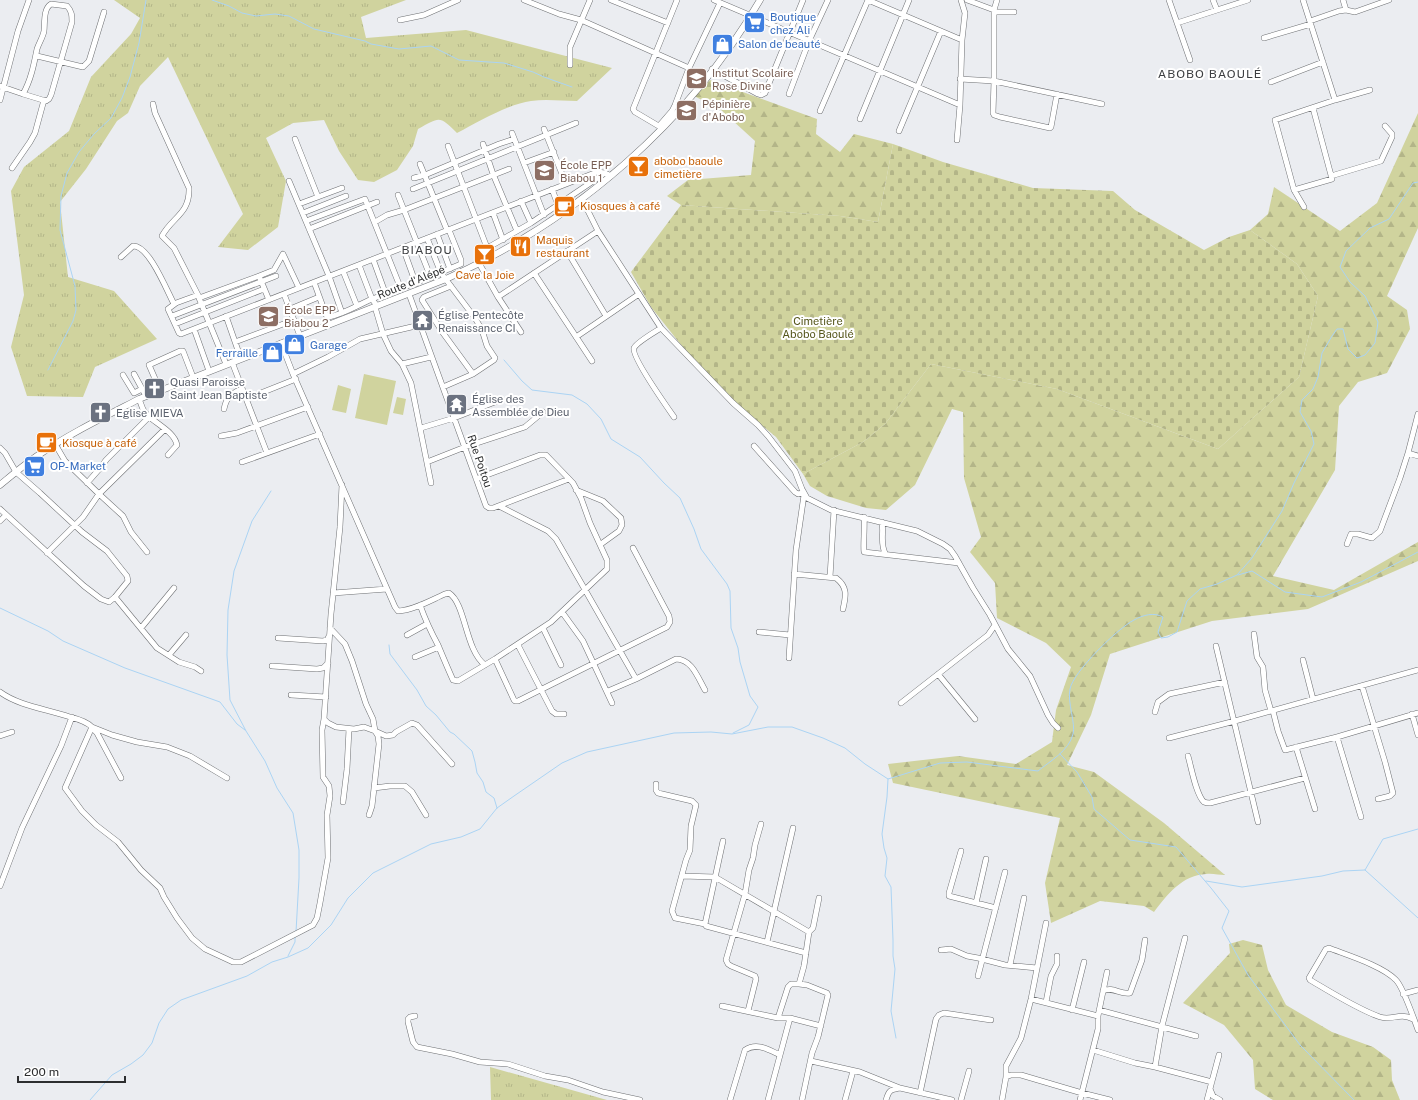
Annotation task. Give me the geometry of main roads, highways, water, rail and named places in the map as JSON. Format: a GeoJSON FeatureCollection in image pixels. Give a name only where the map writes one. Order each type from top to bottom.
{"type":"FeatureCollection","features":[{"type":"Feature","properties":{"kind":"main road","name":"Route d'Alépé"},"geometry":{"type":"LineString","coordinates":[[0,485],[55,444],[139,399],[446,279],[515,243],[582,199],[611,176],[661,127],[695,92],[760,0]]}},
{"type":"Feature","properties":{"kind":"waterway"},"geometry":{"type":"LineString","coordinates":[[48,370],[73,321],[76,310],[75,286],[60,230],[61,196],[67,173],[79,152],[94,134],[111,118],[122,98],[130,77],[139,43],[146,0]]}},
{"type":"Feature","properties":{"kind":"waterway"},"geometry":{"type":"LineString","coordinates":[[212,0],[229,6],[242,13],[256,16],[275,14],[289,16],[314,29],[365,41],[371,44],[399,49],[431,46],[459,60],[504,63],[572,87]]}},
{"type":"Feature","properties":{"kind":"waterway"},"geometry":{"type":"LineString","coordinates":[[90,1100],[112,1075],[143,1055],[152,1043],[159,1023],[168,1009],[181,1000],[247,976],[272,962],[308,948],[331,925],[348,898],[373,873],[431,844],[461,837],[480,829],[497,808],[562,763],[587,752],[674,733],[711,732],[732,734],[768,727],[792,727],[845,748],[865,764],[888,779],[940,763],[967,762],[1038,771],[1063,751],[1071,740],[1074,730],[1069,694],[1070,689],[1079,672],[1097,651],[1118,632],[1137,618],[1152,614],[1163,617],[1158,632],[1161,638],[1168,637],[1177,632],[1187,601],[1200,589],[1217,584],[1237,575],[1252,558],[1282,511],[1294,483],[1314,444],[1311,431],[1300,412],[1302,400],[1313,389],[1318,377],[1322,353],[1337,329],[1343,329],[1348,349],[1357,358],[1365,355],[1375,343],[1378,322],[1365,296],[1350,282],[1340,267],[1346,251],[1370,228],[1389,219],[1413,183],[1418,182]]}},
{"type":"Feature","properties":{"kind":"waterway"},"geometry":{"type":"LineString","coordinates":[[504,360],[532,390],[572,395],[587,404],[601,419],[611,439],[640,457],[680,498],[701,549],[727,584],[730,591],[731,628],[738,648],[740,662],[750,696],[758,707],[749,725],[733,733]]}},
{"type":"Feature","properties":{"kind":"waterway"},"geometry":{"type":"LineString","coordinates":[[271,491],[252,521],[234,571],[228,610],[227,655],[230,700],[246,731],[265,761],[277,788],[293,813],[299,850],[296,932]]}},
{"type":"Feature","properties":{"kind":"waterway"},"geometry":{"type":"LineString","coordinates":[[1238,575],[1252,571],[1285,592],[1322,597],[1361,582],[1418,552]]}},
{"type":"Feature","properties":{"kind":"waterway"},"geometry":{"type":"LineString","coordinates":[[0,608],[48,631],[63,641],[125,668],[220,702],[237,724],[245,730]]}},
{"type":"Feature","properties":{"kind":"waterway"},"geometry":{"type":"LineString","coordinates":[[389,645],[390,654],[417,690],[426,706],[436,715],[450,732],[472,751],[477,773],[483,782],[486,792],[494,798],[497,808]]}},
{"type":"Feature","properties":{"kind":"waterway"},"geometry":{"type":"LineString","coordinates":[[1060,754],[1077,772],[1092,797],[1094,809],[1130,840],[1176,847],[1211,888],[1229,911],[1222,928],[1248,975],[1300,1045],[1354,1100]]}},
{"type":"Feature","properties":{"kind":"waterway"},"geometry":{"type":"LineString","coordinates":[[888,779],[882,834],[887,858],[885,876],[891,887],[893,956],[895,969],[891,1011],[896,1038]]}},
{"type":"Feature","properties":{"kind":"waterway"},"geometry":{"type":"LineString","coordinates":[[1206,881],[1242,887],[1322,876],[1343,871],[1365,870],[1383,839],[1418,829]]}},
{"type":"Feature","properties":{"kind":"waterway"},"geometry":{"type":"LineString","coordinates":[[1365,870],[1418,918]]}},
{"type":"Feature","properties":{"kind":"waterway"},"geometry":{"type":"LineString","coordinates":[[288,956],[295,942],[295,937]]}},
{"type":"Feature","properties":{"kind":"place","name":"Boutique chez Ali"},"geometry":{"type":"Point","coordinates":[754,23]}},
{"type":"Feature","properties":{"kind":"place","name":"Salon de beauté"},"geometry":{"type":"Point","coordinates":[722,44]}},
{"type":"Feature","properties":{"kind":"place","name":"Institut Scolaire Rose Divine"},"geometry":{"type":"Point","coordinates":[697,79]}},
{"type":"Feature","properties":{"kind":"place","name":"Pépinière d'Abobo"},"geometry":{"type":"Point","coordinates":[687,110]}},
{"type":"Feature","properties":{"kind":"place","name":"abobo baoule cimetière"},"geometry":{"type":"Point","coordinates":[638,167]}},
{"type":"Feature","properties":{"kind":"place","name":"École EPP Biabou 1"},"geometry":{"type":"Point","coordinates":[545,171]}},
{"type":"Feature","properties":{"kind":"place","name":"Kiosques à café"},"geometry":{"type":"Point","coordinates":[564,206]}},
{"type":"Feature","properties":{"kind":"place","name":"Maquis restaurant"},"geometry":{"type":"Point","coordinates":[520,246]}},
{"type":"Feature","properties":{"kind":"place","name":"Cave la Joie"},"geometry":{"type":"Point","coordinates":[485,255]}},
{"type":"Feature","properties":{"kind":"place","name":"École EPP Biabou 2"},"geometry":{"type":"Point","coordinates":[268,316]}},
{"type":"Feature","properties":{"kind":"place","name":"Église Pentecôte Renaissance CI"},"geometry":{"type":"Point","coordinates":[423,321]}},
{"type":"Feature","properties":{"kind":"place","name":"Garage"},"geometry":{"type":"Point","coordinates":[295,345]}},
{"type":"Feature","properties":{"kind":"place","name":"Ferraille"},"geometry":{"type":"Point","coordinates":[273,353]}},
{"type":"Feature","properties":{"kind":"place","name":"Quasi Paroisse Saint Jean Baptiste"},"geometry":{"type":"Point","coordinates":[155,388]}},
{"type":"Feature","properties":{"kind":"place","name":"Église des Assemblée de Dieu"},"geometry":{"type":"Point","coordinates":[456,405]}},
{"type":"Feature","properties":{"kind":"place","name":"Eglise MIEVA"},"geometry":{"type":"Point","coordinates":[100,413]}},
{"type":"Feature","properties":{"kind":"place","name":"Kiosque à café"},"geometry":{"type":"Point","coordinates":[47,443]}},
{"type":"Feature","properties":{"kind":"place","name":"OP- Market"},"geometry":{"type":"Point","coordinates":[34,466]}},
{"type":"Feature","properties":{"kind":"district","name":"ABOBO BAOULÉ"},"geometry":{"type":"Point","coordinates":[1210,74]}},
{"type":"Feature","properties":{"kind":"district","name":"BIABOU"},"geometry":{"type":"Point","coordinates":[427,250]}},
{"type":"Feature","properties":{"kind":"park label","name":"Cimetière Abobo Baoulé"},"geometry":{"type":"Point","coordinates":[818,327]}}]}
